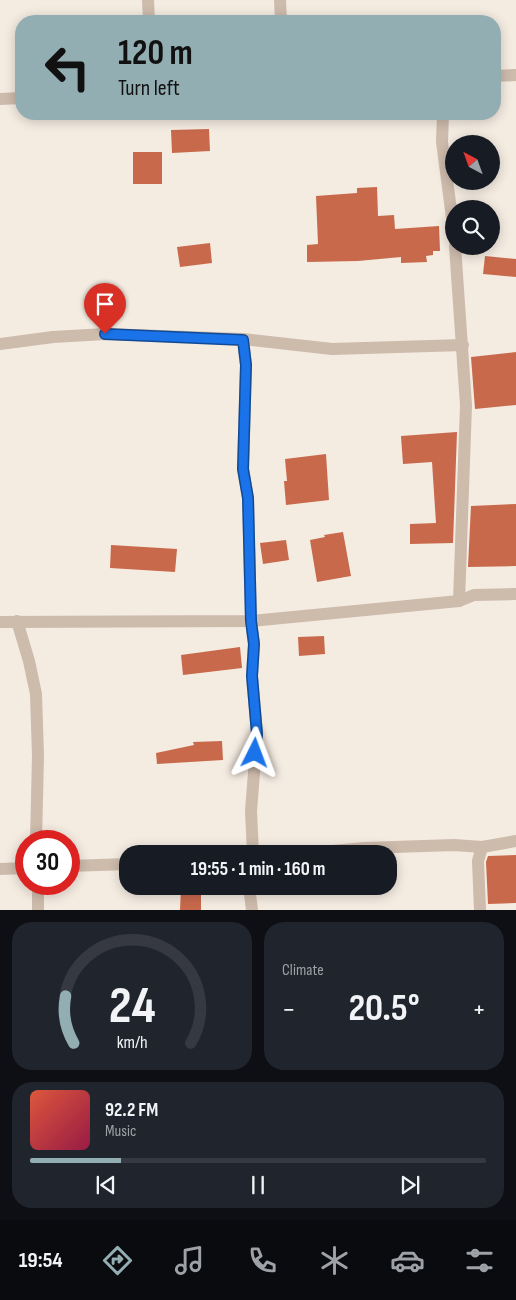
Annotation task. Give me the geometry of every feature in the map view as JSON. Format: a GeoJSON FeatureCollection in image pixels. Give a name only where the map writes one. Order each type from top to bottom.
{"type":"FeatureCollection","features":[{"type":"Feature","properties":{"kind":"street"},"geometry":{"type":"LineString","coordinates":[[148,0],[149,15]]}},
{"type":"Feature","properties":{"kind":"street"},"geometry":{"type":"LineString","coordinates":[[280,0],[281,15]]}},
{"type":"Feature","properties":{"kind":"street"},"geometry":{"type":"LineString","coordinates":[[501,76],[516,75]]}},
{"type":"Feature","properties":{"kind":"street"},"geometry":{"type":"LineString","coordinates":[[0,99],[15,98]]}},
{"type":"Feature","properties":{"kind":"street"},"geometry":{"type":"LineString","coordinates":[[443,120],[442,142],[450,200]]}},
{"type":"Feature","properties":{"kind":"street"},"geometry":{"type":"LineString","coordinates":[[456,255],[466,404],[460,600]]}},
{"type":"Feature","properties":{"kind":"street"},"geometry":{"type":"LineString","coordinates":[[0,344],[53,337],[105,334],[243,340],[332,348],[463,345]]}},
{"type":"Feature","properties":{"kind":"street"},"geometry":{"type":"LineString","coordinates":[[243,340],[246,365],[243,469],[248,498],[251,621],[254,644],[252,676],[257,734],[251,811],[253,845]]}},
{"type":"Feature","properties":{"kind":"street"},"geometry":{"type":"LineString","coordinates":[[0,622],[251,621],[460,600],[474,595],[516,594]]}},
{"type":"Feature","properties":{"kind":"street"},"geometry":{"type":"LineString","coordinates":[[17,621],[29,661],[36,694],[38,756],[36,830]]}},
{"type":"Feature","properties":{"kind":"street"},"geometry":{"type":"LineString","coordinates":[[397,847],[482,846],[516,841]]}},
{"type":"Feature","properties":{"kind":"street"},"geometry":{"type":"LineString","coordinates":[[480,910],[478,862],[482,846]]}},
{"type":"Feature","properties":{"kind":"street"},"geometry":{"type":"LineString","coordinates":[[80,866],[119,864]]}},
{"type":"Feature","properties":{"kind":"street"},"geometry":{"type":"LineString","coordinates":[[0,869],[15,868]]}},
{"type":"Feature","properties":{"kind":"street"},"geometry":{"type":"LineString","coordinates":[[38,895],[38,910]]}},
{"type":"Feature","properties":{"kind":"street"},"geometry":{"type":"LineString","coordinates":[[250,895],[252,910]]}},
{"type":"Feature","properties":{"kind":"building"},"geometry":{"type":"Polygon","coordinates":[[[209,129],[210,151],[172,153],[171,130],[209,129]]]}},
{"type":"Feature","properties":{"kind":"building"},"geometry":{"type":"Polygon","coordinates":[[[133,152],[162,152],[162,184],[133,184],[133,152]]]}},
{"type":"Feature","properties":{"kind":"building"},"geometry":{"type":"Polygon","coordinates":[[[377,187],[378,216],[394,215],[395,229],[439,226],[440,251],[433,251],[433,255],[426,256],[427,262],[401,263],[401,257],[358,261],[307,262],[307,245],[318,244],[316,196],[357,193],[357,188],[377,187]]]}},
{"type":"Feature","properties":{"kind":"building"},"geometry":{"type":"Polygon","coordinates":[[[210,243],[212,263],[180,267],[177,247],[210,243]]]}},
{"type":"Feature","properties":{"kind":"building"},"geometry":{"type":"Polygon","coordinates":[[[485,256],[516,259],[516,277],[483,274],[485,256]]]}},
{"type":"Feature","properties":{"kind":"building"},"geometry":{"type":"Polygon","coordinates":[[[516,352],[516,405],[475,409],[471,357],[516,352]]]}},
{"type":"Feature","properties":{"kind":"building"},"geometry":{"type":"Polygon","coordinates":[[[457,432],[453,543],[410,544],[410,524],[436,523],[432,462],[403,464],[401,436],[457,432]]]}},
{"type":"Feature","properties":{"kind":"building"},"geometry":{"type":"Polygon","coordinates":[[[326,454],[329,500],[286,505],[284,481],[287,481],[285,459],[326,454]]]}},
{"type":"Feature","properties":{"kind":"building"},"geometry":{"type":"Polygon","coordinates":[[[516,504],[516,566],[468,567],[471,506],[516,504]]]}},
{"type":"Feature","properties":{"kind":"building"},"geometry":{"type":"Polygon","coordinates":[[[343,532],[351,576],[317,582],[310,540],[325,537],[324,535],[343,532]]]}},
{"type":"Feature","properties":{"kind":"building"},"geometry":{"type":"Polygon","coordinates":[[[286,540],[289,560],[263,564],[260,543],[286,540]]]}},
{"type":"Feature","properties":{"kind":"building"},"geometry":{"type":"Polygon","coordinates":[[[111,545],[177,549],[175,572],[110,568],[111,545]]]}},
{"type":"Feature","properties":{"kind":"building"},"geometry":{"type":"Polygon","coordinates":[[[324,636],[325,654],[299,656],[298,637],[324,636]]]}},
{"type":"Feature","properties":{"kind":"building"},"geometry":{"type":"Polygon","coordinates":[[[240,647],[242,668],[183,675],[181,655],[240,647]]]}},
{"type":"Feature","properties":{"kind":"building"},"geometry":{"type":"Polygon","coordinates":[[[222,741],[223,760],[157,764],[156,753],[194,745],[193,742],[222,741]]]}},
{"type":"Feature","properties":{"kind":"building"},"geometry":{"type":"Polygon","coordinates":[[[516,855],[516,903],[488,904],[486,862],[488,856],[516,855]]]}},
{"type":"Feature","properties":{"kind":"building"},"geometry":{"type":"Polygon","coordinates":[[[181,895],[201,895],[201,910],[180,910],[181,895]]]}},
{"type":"Feature","properties":{"kind":"route"},"geometry":{"type":"LineString","coordinates":[[105,334],[243,340],[246,365],[243,469],[248,498],[251,621],[254,644],[252,676],[257,734],[255,753]]}}]}
